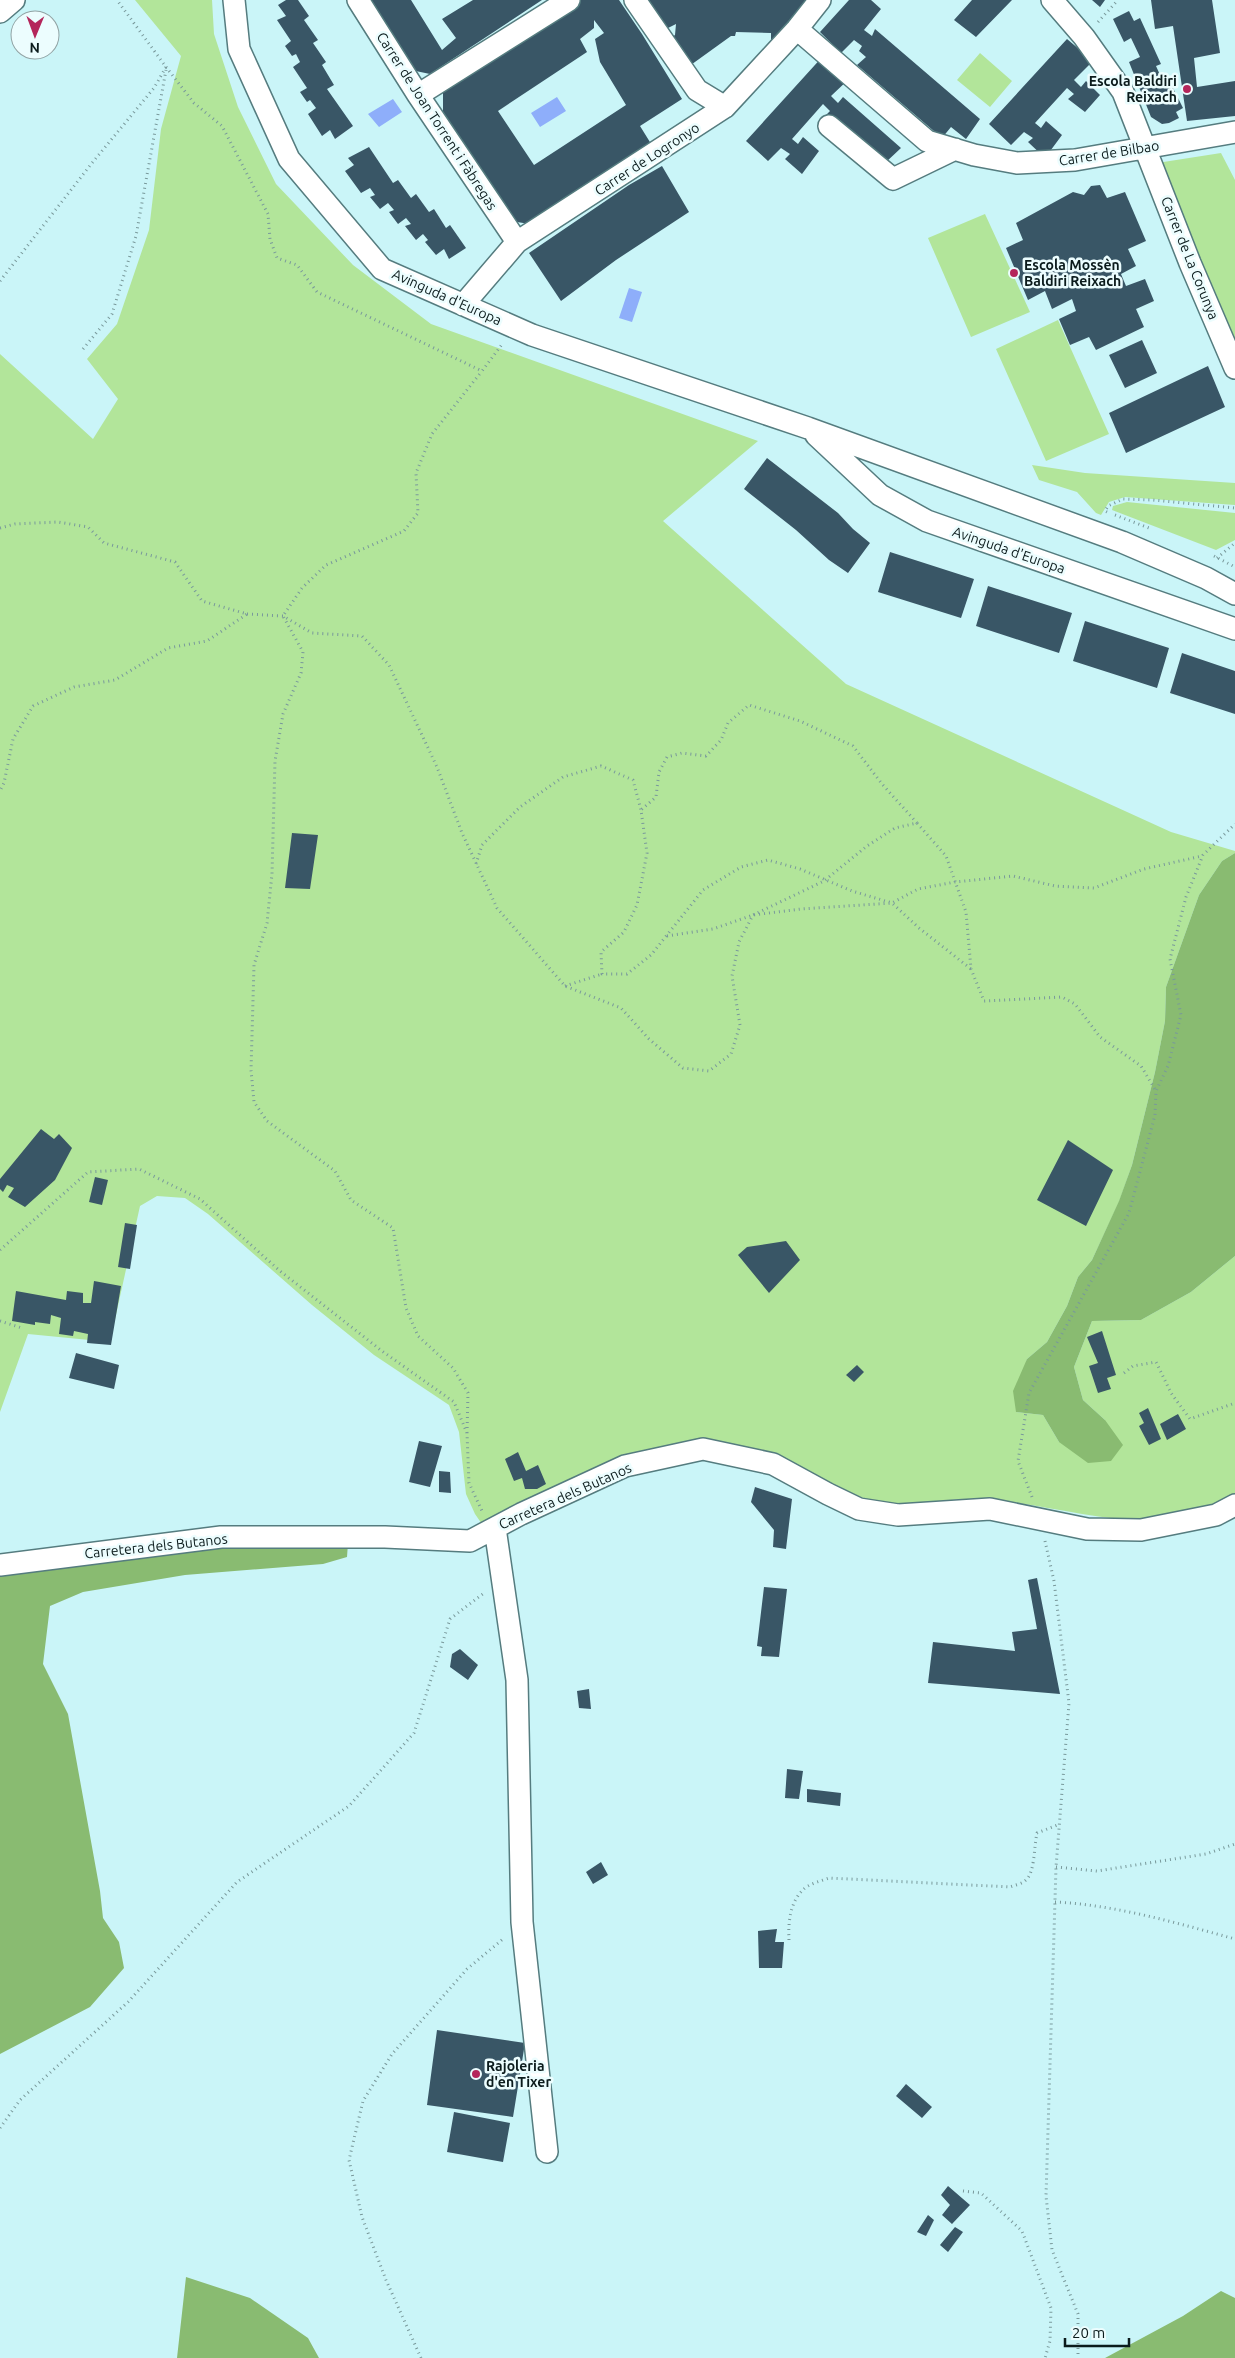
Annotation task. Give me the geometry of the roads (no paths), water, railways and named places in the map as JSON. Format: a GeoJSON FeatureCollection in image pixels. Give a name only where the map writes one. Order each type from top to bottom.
{"type":"FeatureCollection","features":[{"type":"Feature","properties":{"kind":"street"},"geometry":{"type":"LineString","coordinates":[[0,12],[14,0]]}},
{"type":"Feature","properties":{"kind":"street","name":"Avinguda d'Europa"},"geometry":{"type":"LineString","coordinates":[[234,0],[238,49],[289,159],[382,269],[513,327],[808,428],[1122,542],[1206,578],[1235,594]]}},
{"type":"Feature","properties":{"kind":"street","name":"Carrer de Joan Torrent i Fàbregas"},"geometry":{"type":"LineString","coordinates":[[358,0],[418,95],[517,242]]}},
{"type":"Feature","properties":{"kind":"street"},"geometry":{"type":"LineString","coordinates":[[418,95],[569,0]]}},
{"type":"Feature","properties":{"kind":"street"},"geometry":{"type":"LineString","coordinates":[[635,0],[697,90],[725,107]]}},
{"type":"Feature","properties":{"kind":"street","name":"Carrer de Logronyo"},"geometry":{"type":"LineString","coordinates":[[463,305],[517,242],[725,107],[797,29],[820,0]]}},
{"type":"Feature","properties":{"kind":"street","name":"Carrer de La Corunya"},"geometry":{"type":"LineString","coordinates":[[1052,0],[1084,37],[1122,92],[1146,148],[1190,263],[1235,368]]}},
{"type":"Feature","properties":{"kind":"street","name":"Carrer de Bilbao"},"geometry":{"type":"LineString","coordinates":[[797,29],[927,141],[954,149],[1017,163],[1075,160],[1235,132]]}},
{"type":"Feature","properties":{"kind":"street"},"geometry":{"type":"LineString","coordinates":[[829,126],[893,179],[954,149]]}},
{"type":"Feature","properties":{"kind":"street","name":"Avinguda d'Europa"},"geometry":{"type":"LineString","coordinates":[[808,428],[880,495],[927,521],[1235,629]]}},
{"type":"Feature","properties":{"kind":"street","name":"Carretera dels Butanos"},"geometry":{"type":"LineString","coordinates":[[0,1565],[221,1537],[385,1537],[470,1541],[625,1466],[703,1449],[773,1464],[859,1509],[898,1515],[990,1509],[1087,1529],[1141,1530],[1216,1515],[1235,1505]]}},
{"type":"Feature","properties":{"kind":"street"},"geometry":{"type":"LineString","coordinates":[[495,1528],[517,1680],[522,1922],[547,2152]]}},
{"type":"Feature","properties":{"kind":"water"},"geometry":{"type":"Polygon","coordinates":[[[557,97],[566,111],[540,127],[531,113],[557,97]]]}},
{"type":"Feature","properties":{"kind":"water"},"geometry":{"type":"Polygon","coordinates":[[[393,99],[402,112],[379,127],[368,114],[393,99]]]}},
{"type":"Feature","properties":{"kind":"water"},"geometry":{"type":"Polygon","coordinates":[[[629,288],[642,292],[632,322],[619,318],[629,288]]]}},
{"type":"Feature","properties":{"kind":"place","name":"Escola Baldiri Reixach"},"geometry":{"type":"Point","coordinates":[1187,89]}},
{"type":"Feature","properties":{"kind":"place","name":"Escola Mossèn Baldiri Reixach"},"geometry":{"type":"Point","coordinates":[1014,273]}},
{"type":"Feature","properties":{"kind":"place","name":"Rajoleria d'en Tixer"},"geometry":{"type":"Point","coordinates":[476,2074]}}]}
